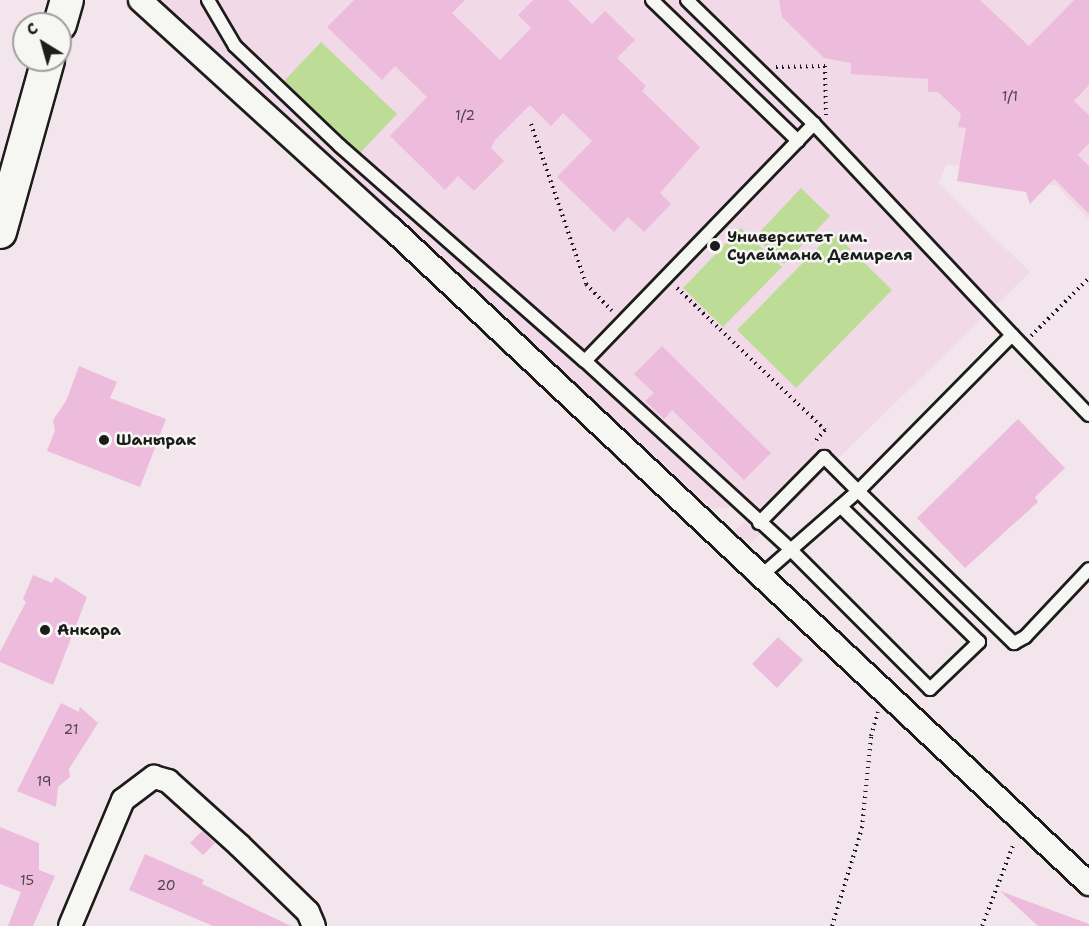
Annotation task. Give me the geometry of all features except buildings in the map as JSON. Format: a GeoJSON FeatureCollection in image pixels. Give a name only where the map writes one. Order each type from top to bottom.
{"type":"FeatureCollection","features":[{"type":"Feature","properties":{"kind":"main road"},"geometry":{"type":"LineString","coordinates":[[0,232],[45,72]]}},
{"type":"Feature","properties":{"kind":"street"},"geometry":{"type":"LineString","coordinates":[[140,0],[762,575],[883,694],[1089,884]]}},
{"type":"Feature","properties":{"kind":"street"},"geometry":{"type":"LineString","coordinates":[[70,926],[123,800],[154,777],[168,782],[239,845],[308,912],[314,926]]}},
{"type":"Feature","properties":{"kind":"lane"},"geometry":{"type":"LineString","coordinates":[[208,0],[236,46],[339,146],[585,361],[790,549],[930,689],[979,642],[840,506]]}},
{"type":"Feature","properties":{"kind":"lane"},"geometry":{"type":"LineString","coordinates":[[652,0],[798,141]]}},
{"type":"Feature","properties":{"kind":"lane"},"geometry":{"type":"LineString","coordinates":[[687,0],[814,124],[1089,416]]}},
{"type":"Feature","properties":{"kind":"lane"},"geometry":{"type":"LineString","coordinates":[[585,361],[814,124]]}},
{"type":"Feature","properties":{"kind":"lane"},"geometry":{"type":"LineString","coordinates":[[762,575],[858,491],[1012,335]]}},
{"type":"Feature","properties":{"kind":"lane"},"geometry":{"type":"LineString","coordinates":[[759,523],[824,457],[1014,644],[1025,637],[1089,569]]}},
{"type":"Feature","properties":{"kind":"path"},"geometry":{"type":"LineString","coordinates":[[757,67],[825,66],[826,138]]}},
{"type":"Feature","properties":{"kind":"path"},"geometry":{"type":"LineString","coordinates":[[531,124],[586,284],[623,322]]}},
{"type":"Feature","properties":{"kind":"path"},"geometry":{"type":"LineString","coordinates":[[666,277],[825,430],[812,446],[824,457]]}},
{"type":"Feature","properties":{"kind":"path"},"geometry":{"type":"LineString","coordinates":[[1023,346],[1089,278]]}},
{"type":"Feature","properties":{"kind":"path"},"geometry":{"type":"LineString","coordinates":[[832,926],[862,828],[871,736],[883,694]]}},
{"type":"Feature","properties":{"kind":"path"},"geometry":{"type":"LineString","coordinates":[[982,926],[1023,822]]}},
{"type":"Feature","properties":{"kind":"shaded area","name":"Университет им. Сулеймана Демиреля"},"geometry":{"type":"Polygon","coordinates":[[[161,0],[1089,0],[1089,220],[1057,186],[946,164],[939,184],[1030,272],[750,544],[733,531],[746,521],[731,507],[712,509],[161,0]]]}},
{"type":"Feature","properties":{"kind":"green space"},"geometry":{"type":"Polygon","coordinates":[[[321,42],[397,114],[360,153],[284,81],[321,42]]]}},
{"type":"Feature","properties":{"kind":"green space"},"geometry":{"type":"Polygon","coordinates":[[[801,188],[830,216],[784,264],[755,237],[801,188]]]}},
{"type":"Feature","properties":{"kind":"green space"},"geometry":{"type":"Polygon","coordinates":[[[741,228],[782,267],[723,327],[683,288],[741,228]]]}},
{"type":"Feature","properties":{"kind":"green space"},"geometry":{"type":"Polygon","coordinates":[[[833,232],[892,290],[796,388],[737,330],[833,232]]]}},
{"type":"Feature","properties":{"kind":"place","name":"Университет им. Сулеймана Демиреля"},"geometry":{"type":"Point","coordinates":[715,246]}},
{"type":"Feature","properties":{"kind":"place","name":"Шанырак"},"geometry":{"type":"Point","coordinates":[104,440]}},
{"type":"Feature","properties":{"kind":"place","name":"Анкара"},"geometry":{"type":"Point","coordinates":[45,630]}}]}
